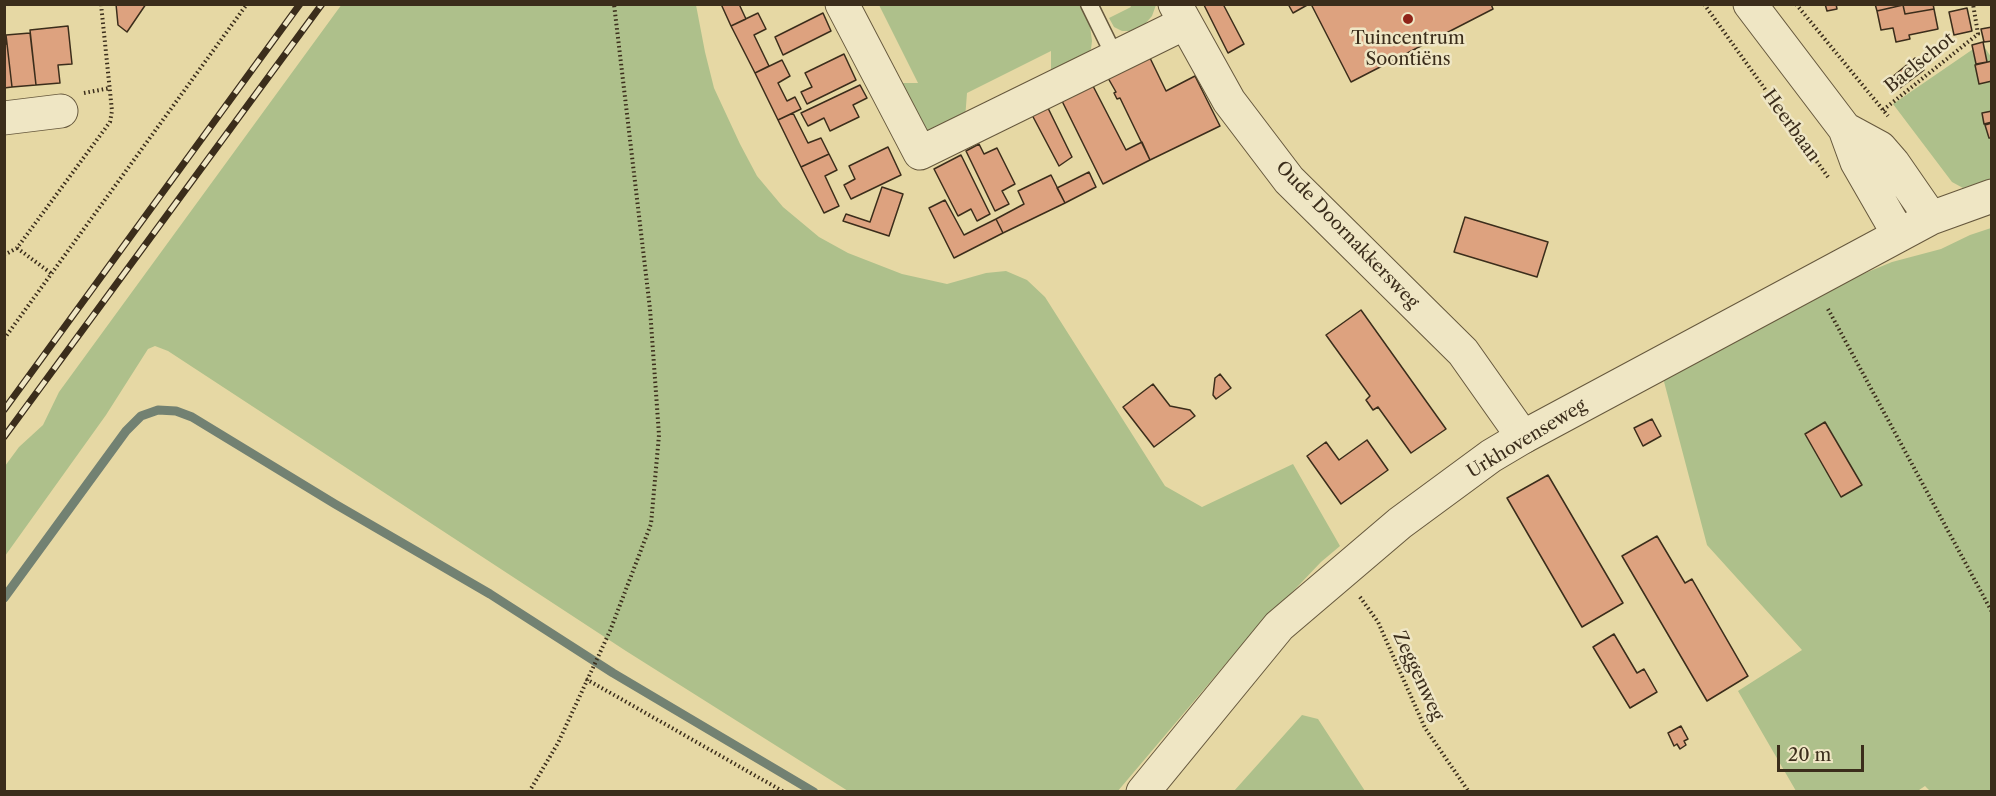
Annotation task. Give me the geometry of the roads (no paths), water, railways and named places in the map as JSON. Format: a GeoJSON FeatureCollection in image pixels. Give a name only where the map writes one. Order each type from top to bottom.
{"type":"FeatureCollection","features":[{"type":"Feature","properties":{"kind":"street","name":"Oude Doornakkersweg"},"geometry":{"type":"LineString","coordinates":[[842,4],[920,153],[1115,57],[1180,14],[1229,101],[1289,180],[1463,352],[1523,437]]}},
{"type":"Feature","properties":{"kind":"street"},"geometry":{"type":"LineString","coordinates":[[1750,4],[1845,129],[1857,162],[1899,235]]}},
{"type":"Feature","properties":{"kind":"street"},"geometry":{"type":"LineString","coordinates":[[4,118],[61,111]]}},
{"type":"Feature","properties":{"kind":"street"},"geometry":{"type":"LineString","coordinates":[[1845,129],[1880,148],[1931,218]]}},
{"type":"Feature","properties":{"kind":"street","name":"Urkhovenseweg"},"geometry":{"type":"LineString","coordinates":[[1143,792],[1279,626],[1400,523],[1491,456],[1931,218],[1992,196]]}},
{"type":"Feature","properties":{"kind":"lane"},"geometry":{"type":"LineString","coordinates":[[1089,4],[1115,57]]}},
{"type":"Feature","properties":{"kind":"waterway"},"geometry":{"type":"LineString","coordinates":[[4,598],[126,431],[141,416],[158,410],[176,411],[192,417],[490,594],[613,673],[814,792]]}},
{"type":"Feature","properties":{"kind":"railway"},"geometry":{"type":"LineString","coordinates":[[4,410],[300,4]]}},
{"type":"Feature","properties":{"kind":"railway"},"geometry":{"type":"LineString","coordinates":[[4,437],[322,4]]}},
{"type":"Feature","properties":{"kind":"place","name":"Tuincentrum Soontiëns"},"geometry":{"type":"Point","coordinates":[1408,19]}}]}
